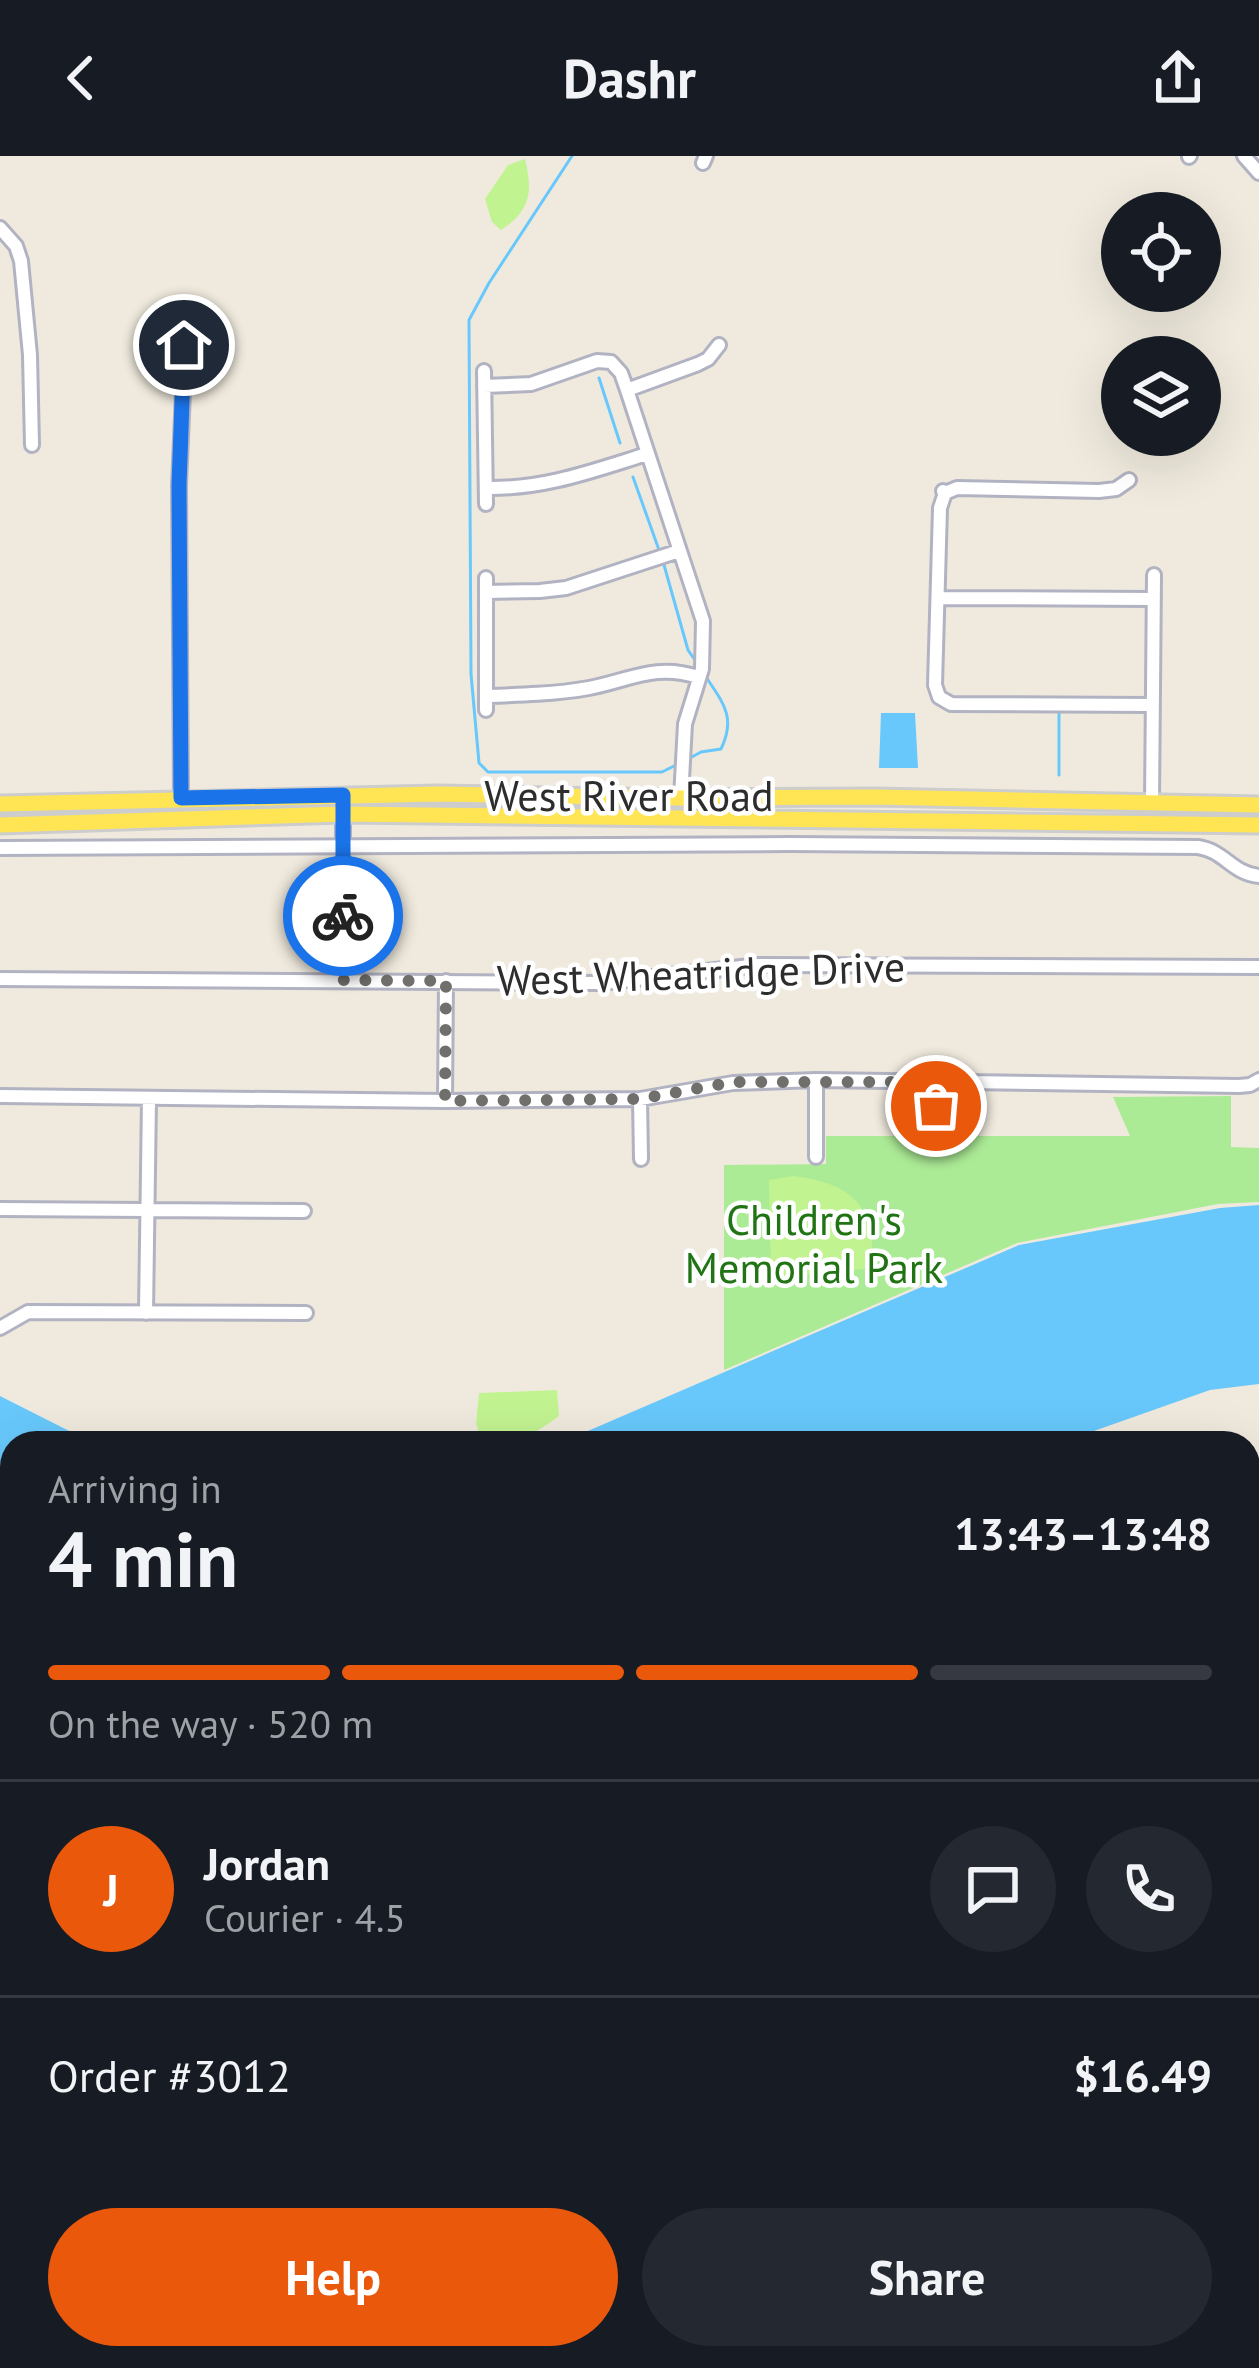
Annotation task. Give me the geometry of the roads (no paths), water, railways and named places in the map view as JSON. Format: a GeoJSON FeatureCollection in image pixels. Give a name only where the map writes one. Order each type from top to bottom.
{"type":"FeatureCollection","features":[{"type":"Feature","properties":{"kind":"main road","name":"West River Road"},"geometry":{"type":"LineString","coordinates":[[0,804],[439,794],[1259,805]]}},
{"type":"Feature","properties":{"kind":"main road","name":"West River Road"},"geometry":{"type":"LineString","coordinates":[[0,825],[343,814],[1259,825]]}},
{"type":"Feature","properties":{"kind":"street"},"geometry":{"type":"LineString","coordinates":[[1244,156],[1259,173]]}},
{"type":"Feature","properties":{"kind":"street"},"geometry":{"type":"LineString","coordinates":[[0,228],[16,246],[21,261],[32,446]]}},
{"type":"Feature","properties":{"kind":"street"},"geometry":{"type":"LineString","coordinates":[[181,798],[179,485],[184,345],[199,322]]}},
{"type":"Feature","properties":{"kind":"street"},"geometry":{"type":"LineString","coordinates":[[627,390],[698,364],[719,345]]}},
{"type":"Feature","properties":{"kind":"street"},"geometry":{"type":"LineString","coordinates":[[484,386],[531,384],[613,356],[704,621],[703,659],[685,724],[681,798]]}},
{"type":"Feature","properties":{"kind":"street"},"geometry":{"type":"LineString","coordinates":[[484,371],[486,504]]}},
{"type":"Feature","properties":{"kind":"street"},"geometry":{"type":"LineString","coordinates":[[486,488],[553,483],[647,454]]}},
{"type":"Feature","properties":{"kind":"street"},"geometry":{"type":"LineString","coordinates":[[1129,480],[1116,489],[1099,490],[942,490],[936,700],[951,704],[1150,705]]}},
{"type":"Feature","properties":{"kind":"street"},"geometry":{"type":"LineString","coordinates":[[680,551],[566,587],[540,591],[486,585],[486,703],[578,690],[656,670],[698,677]]}},
{"type":"Feature","properties":{"kind":"street"},"geometry":{"type":"LineString","coordinates":[[1152,802],[1154,574]]}},
{"type":"Feature","properties":{"kind":"street"},"geometry":{"type":"LineString","coordinates":[[939,598],[1153,598]]}},
{"type":"Feature","properties":{"kind":"street"},"geometry":{"type":"LineString","coordinates":[[343,795],[343,980]]}},
{"type":"Feature","properties":{"kind":"street"},"geometry":{"type":"LineString","coordinates":[[0,848],[1198,847],[1215,851],[1244,874],[1259,876]]}},
{"type":"Feature","properties":{"kind":"street","name":"West Wheatridge Drive"},"geometry":{"type":"LineString","coordinates":[[0,979],[601,983],[759,965],[1259,967]]}},
{"type":"Feature","properties":{"kind":"street"},"geometry":{"type":"LineString","coordinates":[[445,1101],[446,981]]}},
{"type":"Feature","properties":{"kind":"street"},"geometry":{"type":"LineString","coordinates":[[816,1080],[816,1157]]}},
{"type":"Feature","properties":{"kind":"street"},"geometry":{"type":"LineString","coordinates":[[0,1096],[640,1099],[733,1082],[1239,1086],[1259,1080]]}},
{"type":"Feature","properties":{"kind":"street"},"geometry":{"type":"LineString","coordinates":[[936,1130],[937,1082]]}},
{"type":"Feature","properties":{"kind":"street"},"geometry":{"type":"LineString","coordinates":[[146,1313],[149,1099]]}},
{"type":"Feature","properties":{"kind":"street"},"geometry":{"type":"LineString","coordinates":[[640,1099],[641,1160]]}},
{"type":"Feature","properties":{"kind":"street"},"geometry":{"type":"LineString","coordinates":[[0,1209],[304,1210]]}},
{"type":"Feature","properties":{"kind":"street"},"geometry":{"type":"LineString","coordinates":[[0,1328],[28,1312],[306,1312]]}},
{"type":"Feature","properties":{"kind":"water"},"geometry":{"type":"Polygon","coordinates":[[[881,713],[915,713],[918,768],[879,768],[881,713]]]}},
{"type":"Feature","properties":{"kind":"water"},"geometry":{"type":"Polygon","coordinates":[[[1259,1205],[1259,1384],[1210,1390],[1094,1431],[588,1431],[1019,1245],[1259,1205]]]}},
{"type":"Feature","properties":{"kind":"water"},"geometry":{"type":"Polygon","coordinates":[[[0,1396],[69,1431],[0,1431],[0,1396]]]}},
{"type":"Feature","properties":{"kind":"waterway"},"geometry":{"type":"LineString","coordinates":[[572,156],[469,320],[471,674],[479,763],[488,772],[662,772],[674,766]]}},
{"type":"Feature","properties":{"kind":"waterway"},"geometry":{"type":"LineString","coordinates":[[599,378],[620,443]]}},
{"type":"Feature","properties":{"kind":"waterway"},"geometry":{"type":"LineString","coordinates":[[633,477],[659,550]]}},
{"type":"Feature","properties":{"kind":"waterway"},"geometry":{"type":"LineString","coordinates":[[664,565],[688,650],[697,663]]}},
{"type":"Feature","properties":{"kind":"waterway"},"geometry":{"type":"LineString","coordinates":[[690,758],[721,749],[728,728],[723,703],[706,677]]}},
{"type":"Feature","properties":{"kind":"waterway"},"geometry":{"type":"LineString","coordinates":[[1059,713],[1059,775]]}},
{"type":"Feature","properties":{"kind":"park label","name":"Children's Memorial Park"},"geometry":{"type":"Point","coordinates":[814,1243]}}]}
